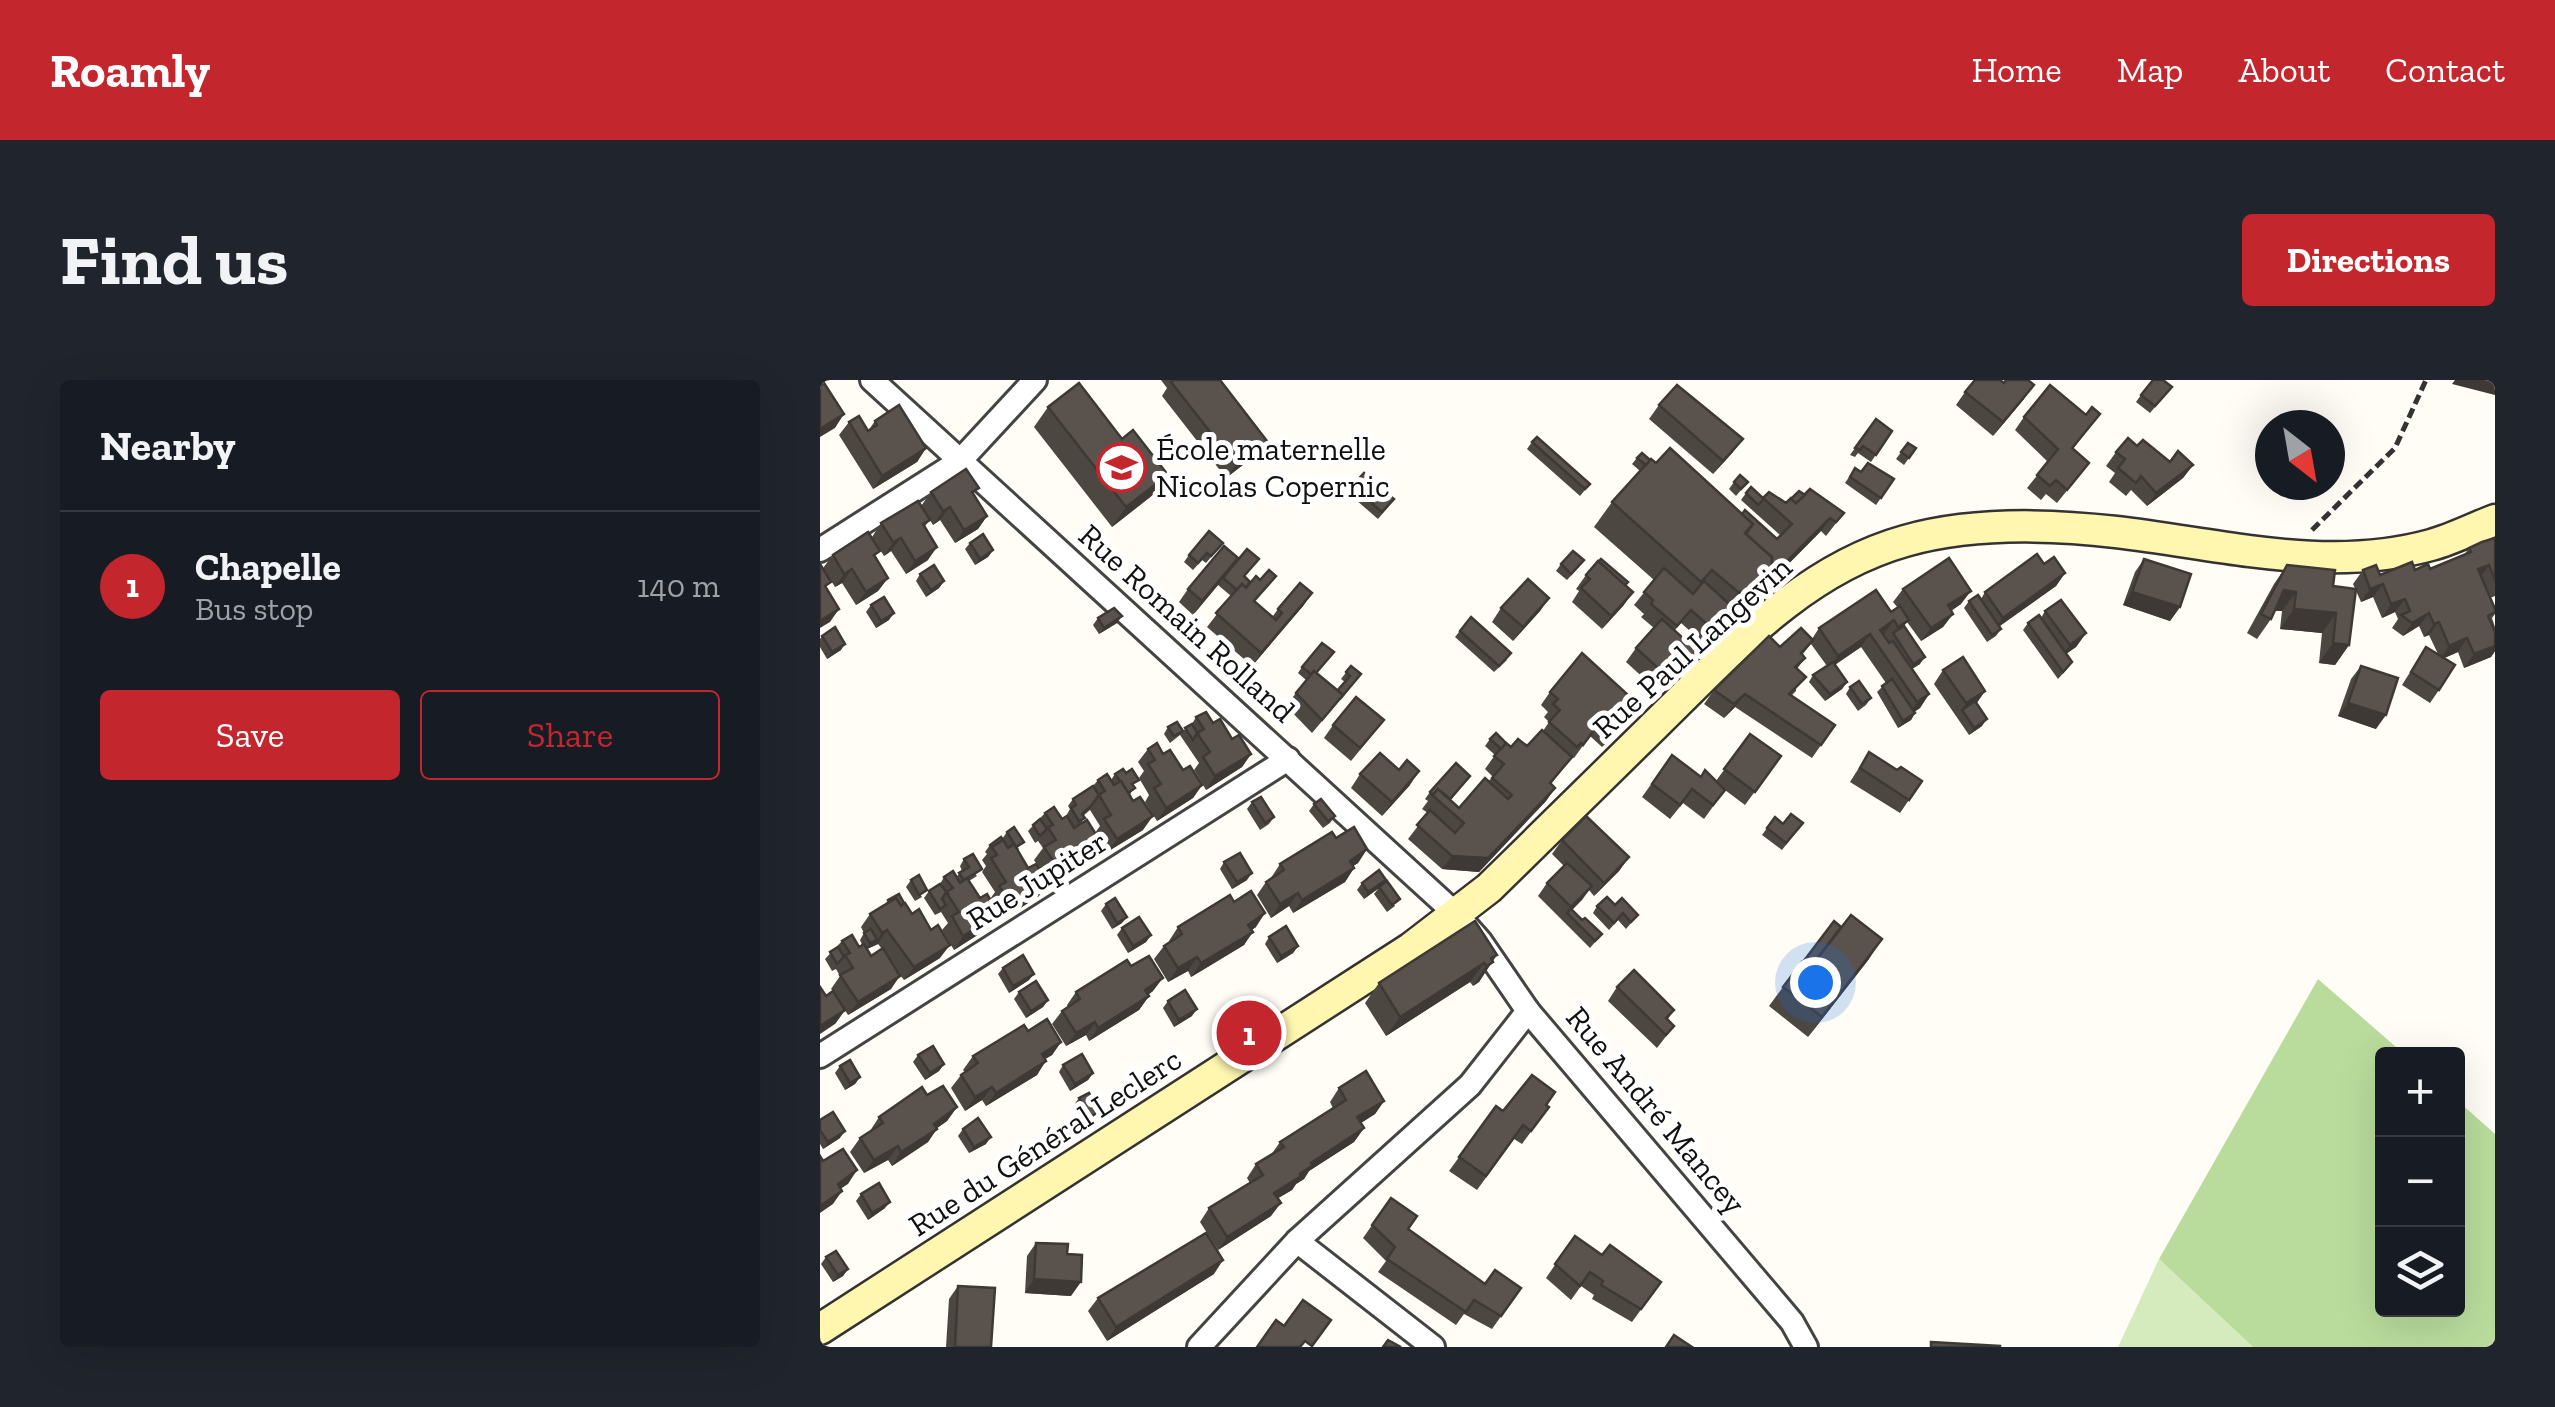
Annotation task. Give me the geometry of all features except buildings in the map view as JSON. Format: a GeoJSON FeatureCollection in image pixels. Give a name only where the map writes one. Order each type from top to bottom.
{"type":"FeatureCollection","features":[{"type":"Feature","properties":{"kind":"street","name":"Rue Romain Rolland"},"geometry":{"type":"LineString","coordinates":[[872,380],[1457,915]]}},
{"type":"Feature","properties":{"kind":"street"},"geometry":{"type":"LineString","coordinates":[[820,550],[960,461],[1036,380]]}},
{"type":"Feature","properties":{"kind":"street","name":"Rue Paul Langevin"},"geometry":{"type":"LineString","coordinates":[[1457,915],[1481,896],[1748,634],[1823,576],[1861,557],[1904,541],[1956,530],[2019,527],[2114,532],[2321,558],[2396,552],[2434,544],[2495,520]]}},
{"type":"Feature","properties":{"kind":"street","name":"Rue Jupiter"},"geometry":{"type":"LineString","coordinates":[[820,1056],[1288,758]]}},
{"type":"Feature","properties":{"kind":"street","name":"Rue André Mancey"},"geometry":{"type":"LineString","coordinates":[[1457,915],[1480,940],[1528,1011],[1792,1322],[1806,1347]]}},
{"type":"Feature","properties":{"kind":"street","name":"Rue du Général Leclerc"},"geometry":{"type":"LineString","coordinates":[[820,1329],[1457,915]]}},
{"type":"Feature","properties":{"kind":"street"},"geometry":{"type":"LineString","coordinates":[[1199,1347],[1297,1242],[1470,1085],[1528,1011]]}},
{"type":"Feature","properties":{"kind":"street"},"geometry":{"type":"LineString","coordinates":[[1297,1242],[1432,1347]]}},
{"type":"Feature","properties":{"kind":"path"},"geometry":{"type":"LineString","coordinates":[[2286,556],[2395,448],[2426,380]]}},
{"type":"Feature","properties":{"kind":"green space"},"geometry":{"type":"Polygon","coordinates":[[[2318,979],[2396,1047],[2375,1047],[2375,1317],[2465,1317],[2465,1107],[2495,1134],[2495,1347],[2253,1347],[2159,1259],[2318,979]]]}},
{"type":"Feature","properties":{"kind":"green space"},"geometry":{"type":"Polygon","coordinates":[[[2159,1259],[2253,1347],[2118,1347],[2159,1259]]]}},
{"type":"Feature","properties":{"kind":"place","name":"École maternelle Nicolas Copernic"},"geometry":{"type":"Point","coordinates":[1121,467]}},
{"type":"Feature","properties":{"kind":"place","name":"Chapelle"},"geometry":{"type":"Point","coordinates":[1249,1033]}}]}
